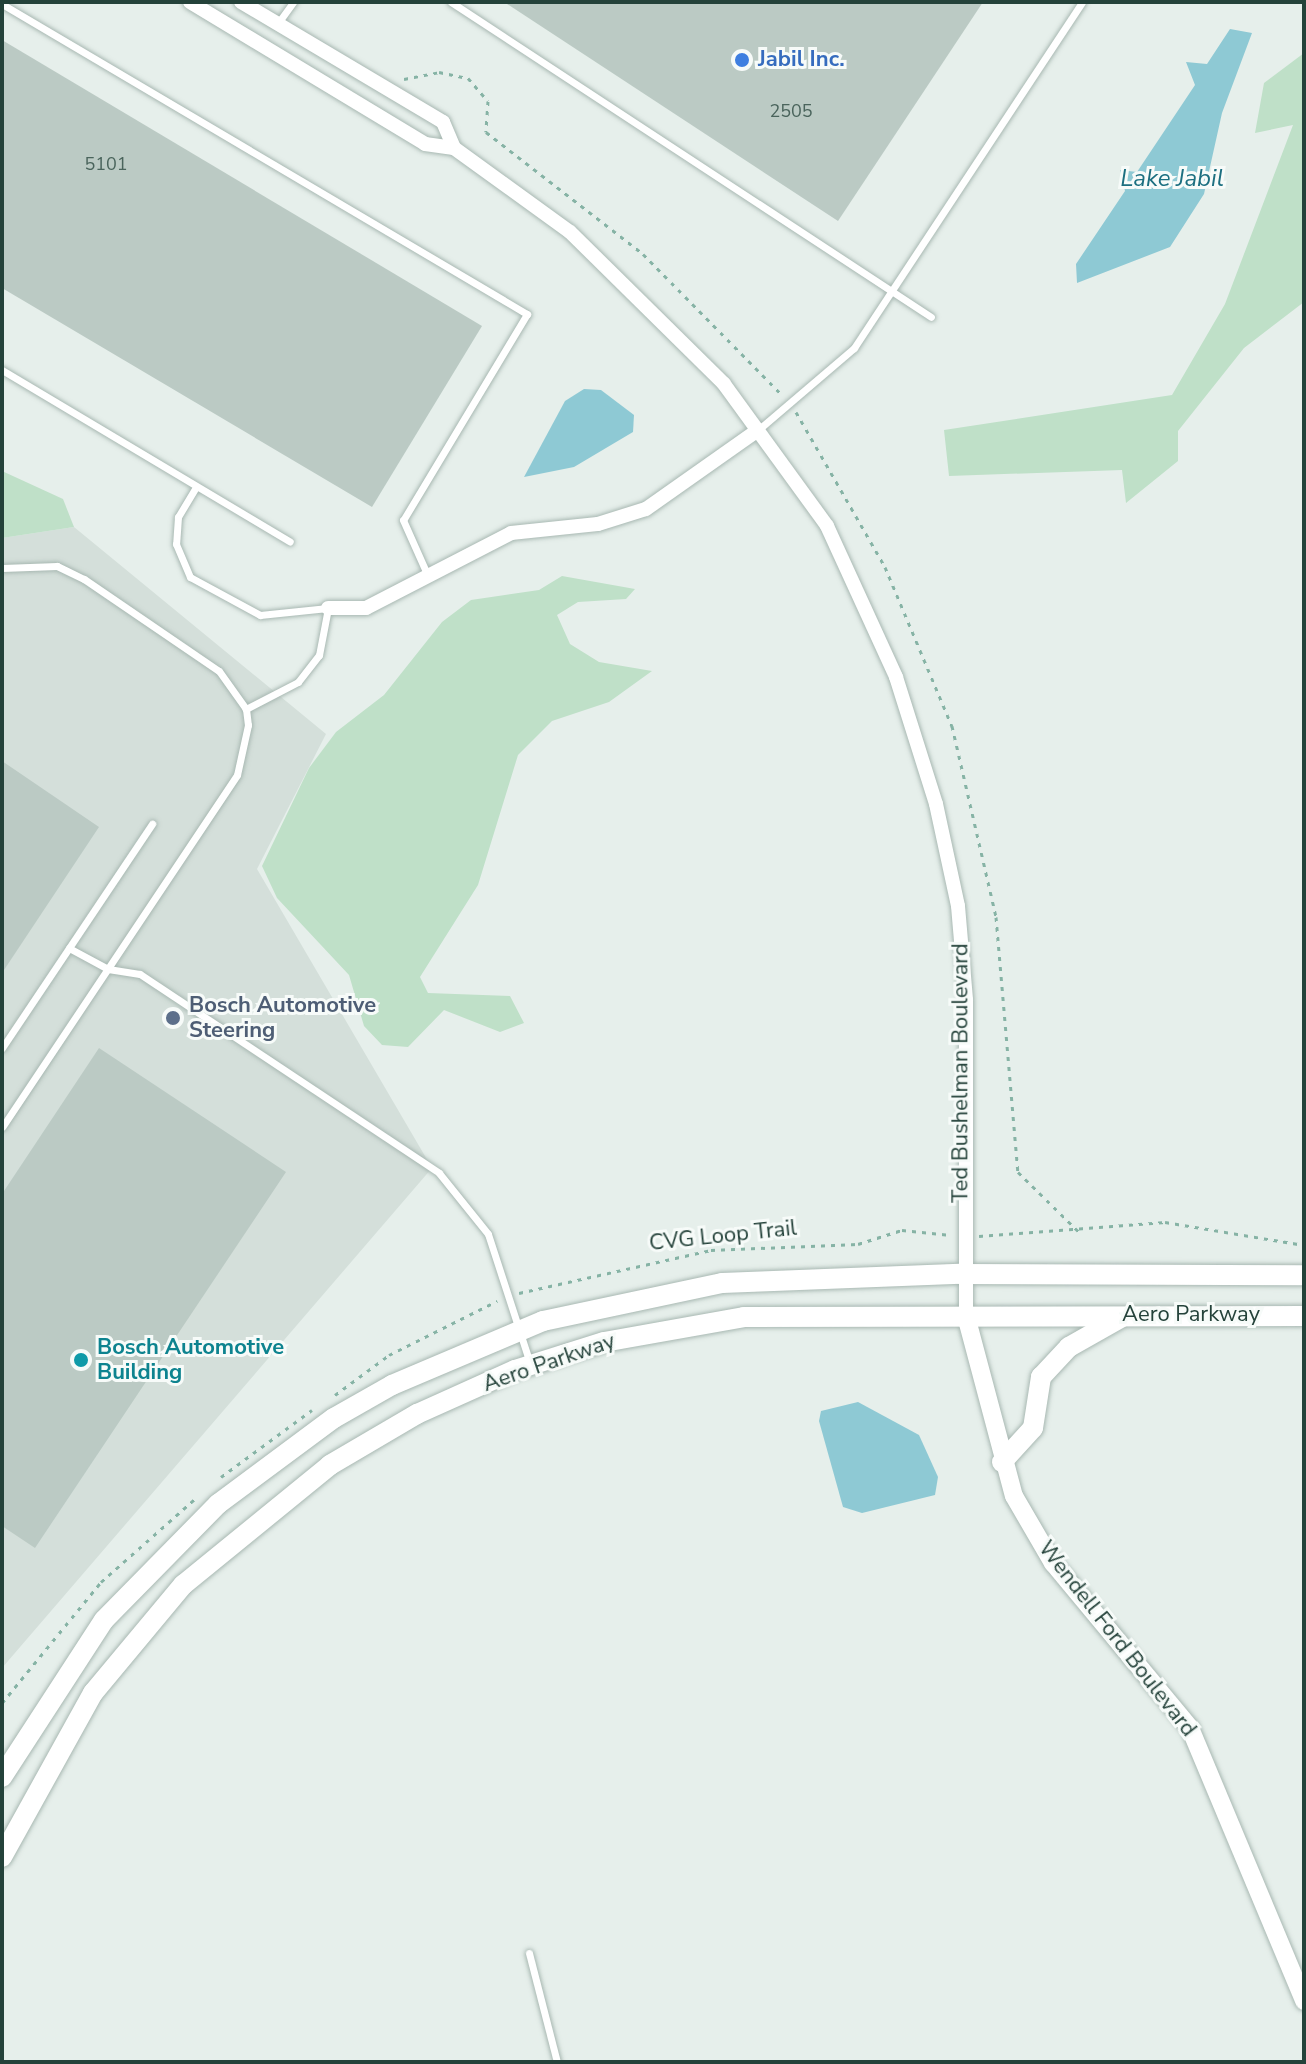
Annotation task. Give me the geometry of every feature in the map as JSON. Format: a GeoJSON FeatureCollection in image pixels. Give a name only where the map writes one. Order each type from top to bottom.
{"type":"FeatureCollection","features":[{"type":"Feature","properties":{"kind":"main road","name":"Aero Parkway"},"geometry":{"type":"LineString","coordinates":[[2,1777],[104,1620],[218,1504],[334,1418],[519,1330],[627,1298],[722,1283],[960,1274],[1304,1275]]}},
{"type":"Feature","properties":{"kind":"main road"},"geometry":{"type":"LineString","coordinates":[[1002,1462],[1033,1428],[1041,1377],[1052,1363],[1126,1315]]}},
{"type":"Feature","properties":{"kind":"main road","name":"Aero Parkway"},"geometry":{"type":"LineString","coordinates":[[2,1857],[93,1693],[183,1585],[341,1458],[417,1414],[531,1365],[604,1342],[729,1318],[1304,1316]]}},
{"type":"Feature","properties":{"kind":"street","name":"Ted Bushelman Boulevard"},"geometry":{"type":"LineString","coordinates":[[190,2],[425,144],[454,148],[611,267],[689,344],[758,430],[827,526],[867,611],[936,804],[963,948],[960,1274],[966,1316]]}},
{"type":"Feature","properties":{"kind":"street","name":"Ted Bushelman Boulevard"},"geometry":{"type":"LineString","coordinates":[[241,2],[443,122],[454,148]]}},
{"type":"Feature","properties":{"kind":"street"},"geometry":{"type":"LineString","coordinates":[[328,608],[366,608],[511,533],[598,524],[646,509],[758,430]]}},
{"type":"Feature","properties":{"kind":"street","name":"Wendell Ford Boulevard"},"geometry":{"type":"LineString","coordinates":[[966,1316],[1002,1462],[1053,1563],[1190,1728],[1304,2001]]}},
{"type":"Feature","properties":{"kind":"lane"},"geometry":{"type":"LineString","coordinates":[[278,24],[293,2]]}},
{"type":"Feature","properties":{"kind":"lane"},"geometry":{"type":"LineString","coordinates":[[451,2],[931,317]]}},
{"type":"Feature","properties":{"kind":"lane"},"geometry":{"type":"LineString","coordinates":[[758,430],[837,366],[893,292],[1082,2]]}},
{"type":"Feature","properties":{"kind":"lane"},"geometry":{"type":"LineString","coordinates":[[2,4],[527,314],[403,520],[427,574]]}},
{"type":"Feature","properties":{"kind":"lane"},"geometry":{"type":"LineString","coordinates":[[2,370],[290,542]]}},
{"type":"Feature","properties":{"kind":"lane"},"geometry":{"type":"LineString","coordinates":[[196,487],[178,517],[176,544],[198,585],[260,615],[328,608],[319,655],[298,682],[246,709]]}},
{"type":"Feature","properties":{"kind":"lane"},"geometry":{"type":"LineString","coordinates":[[2,568],[46,564],[84,579],[219,671],[246,709],[246,750],[237,775],[2,1127]]}},
{"type":"Feature","properties":{"kind":"lane"},"geometry":{"type":"LineString","coordinates":[[2,1048],[152,824]]}},
{"type":"Feature","properties":{"kind":"lane"},"geometry":{"type":"LineString","coordinates":[[69,948],[108,969],[140,974],[439,1173],[488,1234],[531,1365]]}},
{"type":"Feature","properties":{"kind":"lane"},"geometry":{"type":"LineString","coordinates":[[529,1953],[557,2062]]}},
{"type":"Feature","properties":{"kind":"path"},"geometry":{"type":"LineString","coordinates":[[391,76],[468,78],[488,101],[486,132],[643,254],[763,373]]}},
{"type":"Feature","properties":{"kind":"path"},"geometry":{"type":"LineString","coordinates":[[1035,1236],[1165,1222],[1304,1245]]}},
{"type":"Feature","properties":{"kind":"path","name":"CVG Loop Trail"},"geometry":{"type":"LineString","coordinates":[[534,1288],[711,1250],[858,1244],[902,1230],[916,1235]]}},
{"type":"Feature","properties":{"kind":"shaded area","name":"Bosch Automotive Steering"},"geometry":{"type":"Polygon","coordinates":[[[74,527],[326,734],[257,869],[432,1168],[2,1668],[2,538],[74,527]]]}},
{"type":"Feature","properties":{"kind":"green space"},"geometry":{"type":"Polygon","coordinates":[[[1304,53],[1304,302],[1244,348],[1178,431],[1178,461],[1126,503],[1122,470],[949,476],[944,430],[1172,395],[1225,304],[1293,125],[1255,133],[1264,83],[1304,53]]]}},
{"type":"Feature","properties":{"kind":"green space"},"geometry":{"type":"Polygon","coordinates":[[[2,471],[63,499],[74,527],[2,538],[2,471]]]}},
{"type":"Feature","properties":{"kind":"green space"},"geometry":{"type":"Polygon","coordinates":[[[562,576],[635,589],[626,599],[578,602],[557,615],[570,644],[599,662],[652,671],[609,702],[552,721],[518,755],[478,885],[420,977],[428,993],[510,996],[524,1023],[500,1032],[444,1010],[408,1047],[382,1045],[364,1026],[349,975],[277,898],[262,866],[309,768],[336,732],[384,695],[442,622],[471,600],[539,590],[562,576]]]}},
{"type":"Feature","properties":{"kind":"water","name":"Lake Jabil"},"geometry":{"type":"Polygon","coordinates":[[[1230,29],[1252,33],[1222,113],[1204,194],[1170,247],[1077,283],[1076,264],[1125,191],[1120,170],[1137,172],[1195,85],[1186,62],[1207,64],[1230,29]]]}},
{"type":"Feature","properties":{"kind":"water"},"geometry":{"type":"Polygon","coordinates":[[[584,389],[601,390],[634,415],[633,432],[574,467],[524,477],[565,401],[584,389]]]}},
{"type":"Feature","properties":{"kind":"water"},"geometry":{"type":"Polygon","coordinates":[[[858,1402],[919,1435],[938,1477],[935,1495],[862,1513],[843,1507],[819,1421],[821,1411],[858,1402]]]}},
{"type":"Feature","properties":{"kind":"building"},"geometry":{"type":"Polygon","coordinates":[[[504,2],[983,2],[838,221],[504,2]]]}},
{"type":"Feature","properties":{"kind":"building"},"geometry":{"type":"Polygon","coordinates":[[[2,40],[482,326],[372,507],[2,288],[2,40]]]}},
{"type":"Feature","properties":{"kind":"building"},"geometry":{"type":"Polygon","coordinates":[[[2,761],[99,827],[2,973],[2,761]]]}},
{"type":"Feature","properties":{"kind":"building","name":"Bosch Automotive Building"},"geometry":{"type":"Polygon","coordinates":[[[99,1048],[286,1172],[35,1548],[2,1526],[2,1194],[99,1048]]]}},
{"type":"Feature","properties":{"kind":"place","name":"Jabil Inc."},"geometry":{"type":"Point","coordinates":[742,60]}},
{"type":"Feature","properties":{"kind":"place","name":"Bosch Automotive Steering"},"geometry":{"type":"Point","coordinates":[173,1018]}},
{"type":"Feature","properties":{"kind":"place","name":"Bosch Automotive Building"},"geometry":{"type":"Point","coordinates":[81,1360]}}]}
